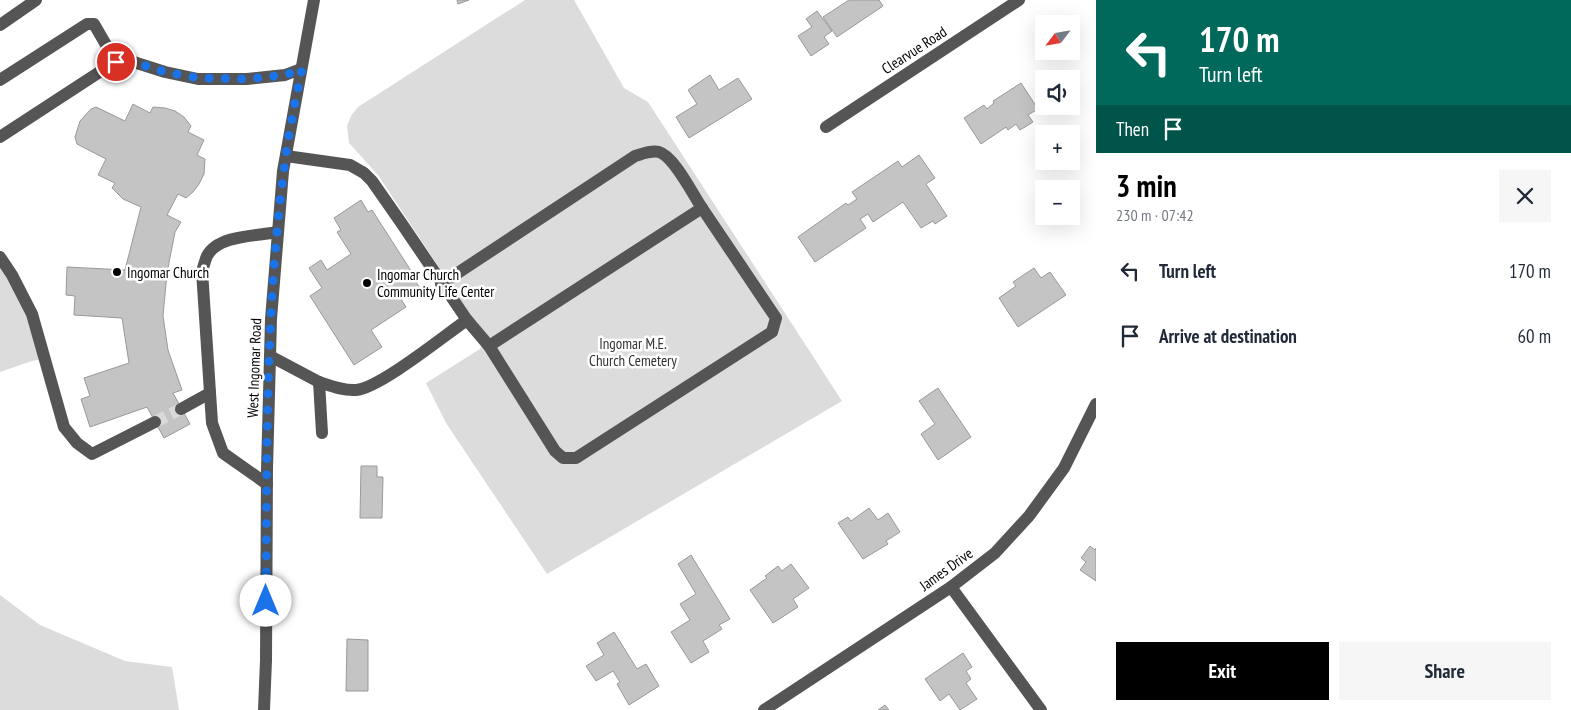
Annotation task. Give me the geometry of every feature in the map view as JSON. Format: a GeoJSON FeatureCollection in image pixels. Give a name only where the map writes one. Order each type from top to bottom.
{"type":"FeatureCollection","features":[{"type":"Feature","properties":{"kind":"street"},"geometry":{"type":"LineString","coordinates":[[0,25],[36,0]]}},
{"type":"Feature","properties":{"kind":"street","name":"West Ingomar Road"},"geometry":{"type":"LineString","coordinates":[[264,710],[271,319],[286,156],[314,0]]}},
{"type":"Feature","properties":{"kind":"street","name":"Clearvue Road"},"geometry":{"type":"LineString","coordinates":[[826,127],[1019,0]]}},
{"type":"Feature","properties":{"kind":"street"},"geometry":{"type":"LineString","coordinates":[[0,80],[87,24],[94,24],[116,62]]}},
{"type":"Feature","properties":{"kind":"street"},"geometry":{"type":"LineString","coordinates":[[0,137],[121,58],[165,72],[198,78],[247,79],[285,75],[302,69]]}},
{"type":"Feature","properties":{"kind":"street"},"geometry":{"type":"LineString","coordinates":[[286,156],[350,165],[364,173],[372,181],[441,284],[489,346],[555,451],[563,458],[576,458],[772,332],[776,318],[671,160],[659,152],[635,156],[441,284]]}},
{"type":"Feature","properties":{"kind":"street"},"geometry":{"type":"LineString","coordinates":[[489,346],[702,208]]}},
{"type":"Feature","properties":{"kind":"street"},"geometry":{"type":"LineString","coordinates":[[267,484],[222,453],[212,423],[202,271],[208,254],[224,241],[278,232]]}},
{"type":"Feature","properties":{"kind":"street"},"geometry":{"type":"LineString","coordinates":[[0,257],[12,275],[32,314],[64,427],[76,443],[92,454],[155,422]]}},
{"type":"Feature","properties":{"kind":"street"},"geometry":{"type":"LineString","coordinates":[[270,356],[319,382],[341,389],[358,390],[377,383],[467,320]]}},
{"type":"Feature","properties":{"kind":"street"},"geometry":{"type":"LineString","coordinates":[[319,382],[322,433]]}},
{"type":"Feature","properties":{"kind":"street"},"geometry":{"type":"LineString","coordinates":[[182,409],[210,393]]}},
{"type":"Feature","properties":{"kind":"street","name":"James Drive"},"geometry":{"type":"LineString","coordinates":[[764,710],[951,588],[995,553],[1029,516],[1064,468],[1096,404]]}},
{"type":"Feature","properties":{"kind":"street"},"geometry":{"type":"LineString","coordinates":[[951,588],[1041,710]]}},
{"type":"Feature","properties":{"kind":"green space","name":"Ingomar M.E. Church Cemetery"},"geometry":{"type":"Polygon","coordinates":[[[525,0],[574,0],[624,88],[648,102],[842,401],[547,574],[446,423],[426,383],[480,349],[485,337],[378,175],[349,143],[347,126],[351,116],[358,107],[525,0]]]}},
{"type":"Feature","properties":{"kind":"green space"},"geometry":{"type":"Polygon","coordinates":[[[0,257],[45,358],[0,372],[0,257]]]}},
{"type":"Feature","properties":{"kind":"green space"},"geometry":{"type":"Polygon","coordinates":[[[0,595],[40,625],[125,661],[172,667],[179,710],[0,710],[0,595]]]}},
{"type":"Feature","properties":{"kind":"building"},"geometry":{"type":"Polygon","coordinates":[[[457,0],[469,0],[458,4],[457,0]]]}},
{"type":"Feature","properties":{"kind":"building"},"geometry":{"type":"Polygon","coordinates":[[[849,0],[879,0],[883,6],[837,37],[823,17],[849,0]]]}},
{"type":"Feature","properties":{"kind":"building"},"geometry":{"type":"Polygon","coordinates":[[[817,11],[832,31],[824,37],[829,44],[811,56],[798,36],[812,27],[806,19],[817,11]]]}},
{"type":"Feature","properties":{"kind":"building"},"geometry":{"type":"Polygon","coordinates":[[[710,75],[719,90],[738,78],[752,99],[689,138],[676,117],[697,104],[688,90],[710,75]]]}},
{"type":"Feature","properties":{"kind":"building"},"geometry":{"type":"Polygon","coordinates":[[[1021,83],[1035,104],[1035,111],[1028,115],[1033,122],[1020,130],[1016,124],[1008,130],[1006,127],[981,144],[964,118],[984,105],[987,109],[994,103],[993,101],[1021,83]]]}},
{"type":"Feature","properties":{"kind":"building","name":"Ingomar Church"},"geometry":{"type":"Polygon","coordinates":[[[133,104],[150,113],[153,107],[175,111],[184,117],[191,126],[188,132],[204,140],[197,155],[205,159],[204,174],[193,192],[186,198],[178,194],[167,215],[181,222],[175,232],[167,273],[163,316],[168,350],[182,390],[173,393],[190,424],[164,438],[147,407],[90,427],[81,399],[90,396],[84,378],[129,363],[122,318],[74,315],[75,296],[66,295],[67,267],[125,270],[141,207],[123,199],[112,188],[115,183],[98,175],[106,159],[77,144],[75,137],[80,121],[91,109],[96,107],[125,121],[133,104]]]}},
{"type":"Feature","properties":{"kind":"building"},"geometry":{"type":"Polygon","coordinates":[[[919,155],[935,178],[926,184],[947,216],[935,224],[933,221],[921,228],[903,202],[873,222],[868,214],[860,219],[866,228],[815,262],[798,237],[846,203],[848,205],[857,199],[852,192],[898,161],[902,167],[919,155]]]}},
{"type":"Feature","properties":{"kind":"building","name":"Ingomar Church Community Life Center"},"geometry":{"type":"Polygon","coordinates":[[[361,200],[368,212],[372,210],[415,277],[413,278],[420,288],[401,299],[406,307],[371,330],[382,347],[354,365],[310,296],[322,288],[309,268],[321,260],[327,270],[351,254],[337,232],[341,230],[334,218],[361,200]]]}},
{"type":"Feature","properties":{"kind":"building"},"geometry":{"type":"Polygon","coordinates":[[[1034,268],[1041,278],[1050,272],[1066,295],[1018,327],[999,298],[1016,286],[1013,282],[1034,268]]]}},
{"type":"Feature","properties":{"kind":"building"},"geometry":{"type":"Polygon","coordinates":[[[938,388],[971,437],[938,460],[921,434],[935,424],[919,401],[938,388]]]}},
{"type":"Feature","properties":{"kind":"building"},"geometry":{"type":"Polygon","coordinates":[[[361,466],[377,466],[377,477],[383,477],[382,518],[360,518],[361,466]]]}},
{"type":"Feature","properties":{"kind":"building"},"geometry":{"type":"Polygon","coordinates":[[[869,508],[878,520],[888,513],[900,532],[886,541],[888,544],[863,559],[838,523],[848,517],[851,521],[869,508]]]}},
{"type":"Feature","properties":{"kind":"building"},"geometry":{"type":"Polygon","coordinates":[[[1090,546],[1095,550],[1096,548],[1096,581],[1080,570],[1086,562],[1081,558],[1090,546]]]}},
{"type":"Feature","properties":{"kind":"building"},"geometry":{"type":"Polygon","coordinates":[[[691,555],[730,619],[719,625],[722,629],[703,641],[709,652],[691,663],[671,632],[690,620],[680,604],[696,594],[678,564],[691,555]]]}},
{"type":"Feature","properties":{"kind":"building"},"geometry":{"type":"Polygon","coordinates":[[[791,564],[809,588],[793,599],[798,607],[773,623],[750,590],[767,578],[765,576],[778,566],[782,571],[791,564]]]}},
{"type":"Feature","properties":{"kind":"building"},"geometry":{"type":"Polygon","coordinates":[[[614,632],[637,669],[646,664],[659,686],[629,705],[617,684],[620,682],[613,671],[596,681],[586,666],[604,655],[597,643],[614,632]]]}},
{"type":"Feature","properties":{"kind":"building"},"geometry":{"type":"Polygon","coordinates":[[[347,639],[368,640],[368,691],[346,691],[347,639]]]}},
{"type":"Feature","properties":{"kind":"building"},"geometry":{"type":"Polygon","coordinates":[[[963,653],[972,667],[966,671],[971,679],[966,683],[977,699],[960,710],[949,694],[940,701],[925,679],[963,653]]]}},
{"type":"Feature","properties":{"kind":"building"},"geometry":{"type":"Polygon","coordinates":[[[885,705],[889,710],[878,710],[885,705]]]}},
{"type":"Feature","properties":{"kind":"tunnel"},"geometry":{"type":"LineString","coordinates":[[155,422],[181,409]]}},
{"type":"Feature","properties":{"kind":"place","name":"Ingomar Church"},"geometry":{"type":"Point","coordinates":[117,272]}},
{"type":"Feature","properties":{"kind":"place","name":"Ingomar Church Community Life Center"},"geometry":{"type":"Point","coordinates":[367,283]}},
{"type":"Feature","properties":{"kind":"route"},"geometry":{"type":"LineString","coordinates":[[116,62],[121,58],[165,72],[198,78],[247,79],[285,75],[302,69],[284,171],[271,319],[266,601]]}}]}
